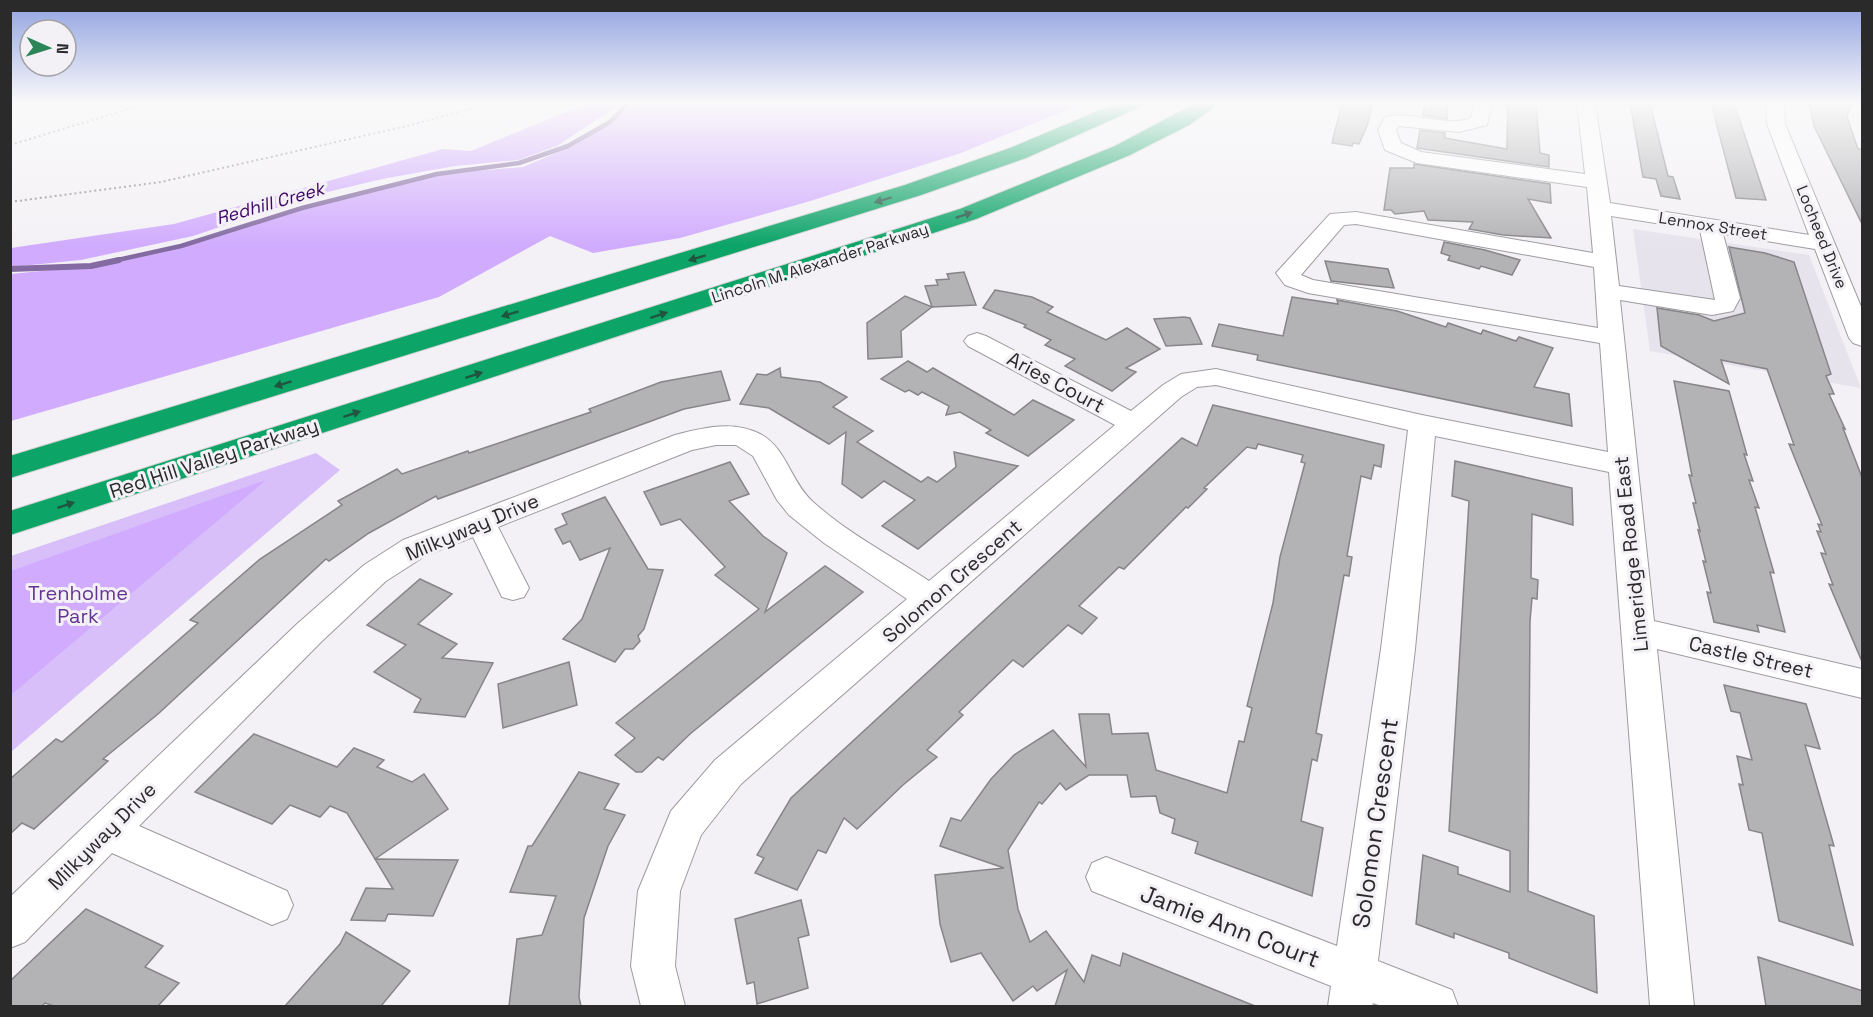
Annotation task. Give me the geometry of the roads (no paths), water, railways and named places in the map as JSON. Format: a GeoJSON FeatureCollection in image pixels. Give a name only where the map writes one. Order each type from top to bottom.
{"type":"FeatureCollection","features":[{"type":"Feature","properties":{"kind":"highway"},"geometry":{"type":"LineString","coordinates":[[10,467],[913,190],[1023,150]]}},
{"type":"Feature","properties":{"kind":"highway","name":"Lincoln M. Alexander Parkway"},"geometry":{"type":"LineString","coordinates":[[418,393],[968,214],[1090,166],[1121,150]]}},
{"type":"Feature","properties":{"kind":"highway","name":"Red Hill Valley Parkway"},"geometry":{"type":"LineString","coordinates":[[10,523],[418,393]]}},
{"type":"Feature","properties":{"kind":"street","name":"Lennox Street"},"geometry":{"type":"LineString","coordinates":[[1402,150],[1417,157],[1598,195],[1710,226],[1826,244]]}},
{"type":"Feature","properties":{"kind":"street","name":"Limeridge Road East"},"geometry":{"type":"LineString","coordinates":[[1592,150],[1612,338],[1672,1006]]}},
{"type":"Feature","properties":{"kind":"street","name":"Locheed Drive"},"geometry":{"type":"LineString","coordinates":[[1787,150],[1858,316],[1863,338]]}},
{"type":"Feature","properties":{"kind":"street"},"geometry":{"type":"LineString","coordinates":[[1612,338],[1308,286],[1293,280],[1288,273],[1338,219],[1356,218],[1605,277],[1712,308],[1724,306],[1728,298],[1710,226]]}},
{"type":"Feature","properties":{"kind":"street","name":"Aries Court"},"geometry":{"type":"LineString","coordinates":[[977,341],[1134,424]]}},
{"type":"Feature","properties":{"kind":"street","name":"Solomon Crescent"},"geometry":{"type":"LineString","coordinates":[[663,1006],[653,966],[659,891],[685,824],[728,772],[1134,424],[1173,391],[1190,380],[1216,377],[1422,424],[1622,465]]}},
{"type":"Feature","properties":{"kind":"street","name":"Solomon Crescent"},"geometry":{"type":"LineString","coordinates":[[1352,990],[1398,649],[1422,424]]}},
{"type":"Feature","properties":{"kind":"street","name":"Milkyway Drive"},"geometry":{"type":"LineString","coordinates":[[10,927],[309,633],[375,573],[414,548],[685,442],[718,435],[746,438],[766,450],[787,493],[815,520],[932,599]]}},
{"type":"Feature","properties":{"kind":"street"},"geometry":{"type":"LineString","coordinates":[[480,521],[513,588]]}},
{"type":"Feature","properties":{"kind":"street","name":"Castle Street"},"geometry":{"type":"LineString","coordinates":[[1639,631],[1863,683]]}},
{"type":"Feature","properties":{"kind":"street"},"geometry":{"type":"LineString","coordinates":[[106,831],[272,904]]}},
{"type":"Feature","properties":{"kind":"street","name":"Jamie Ann Court"},"geometry":{"type":"LineString","coordinates":[[1106,877],[1352,990],[1436,1006]]}},
{"type":"Feature","properties":{"kind":"waterway","name":"Redhill Creek"},"geometry":{"type":"LineString","coordinates":[[113,261],[181,246],[302,208],[437,174],[519,163],[555,150]]}},
{"type":"Feature","properties":{"kind":"waterway","name":"Redhill Creek"},"geometry":{"type":"LineString","coordinates":[[10,269],[91,266],[119,260]]}},
{"type":"Feature","properties":{"kind":"park label","name":"Trenholme Park"},"geometry":{"type":"Point","coordinates":[78,604]}}]}
